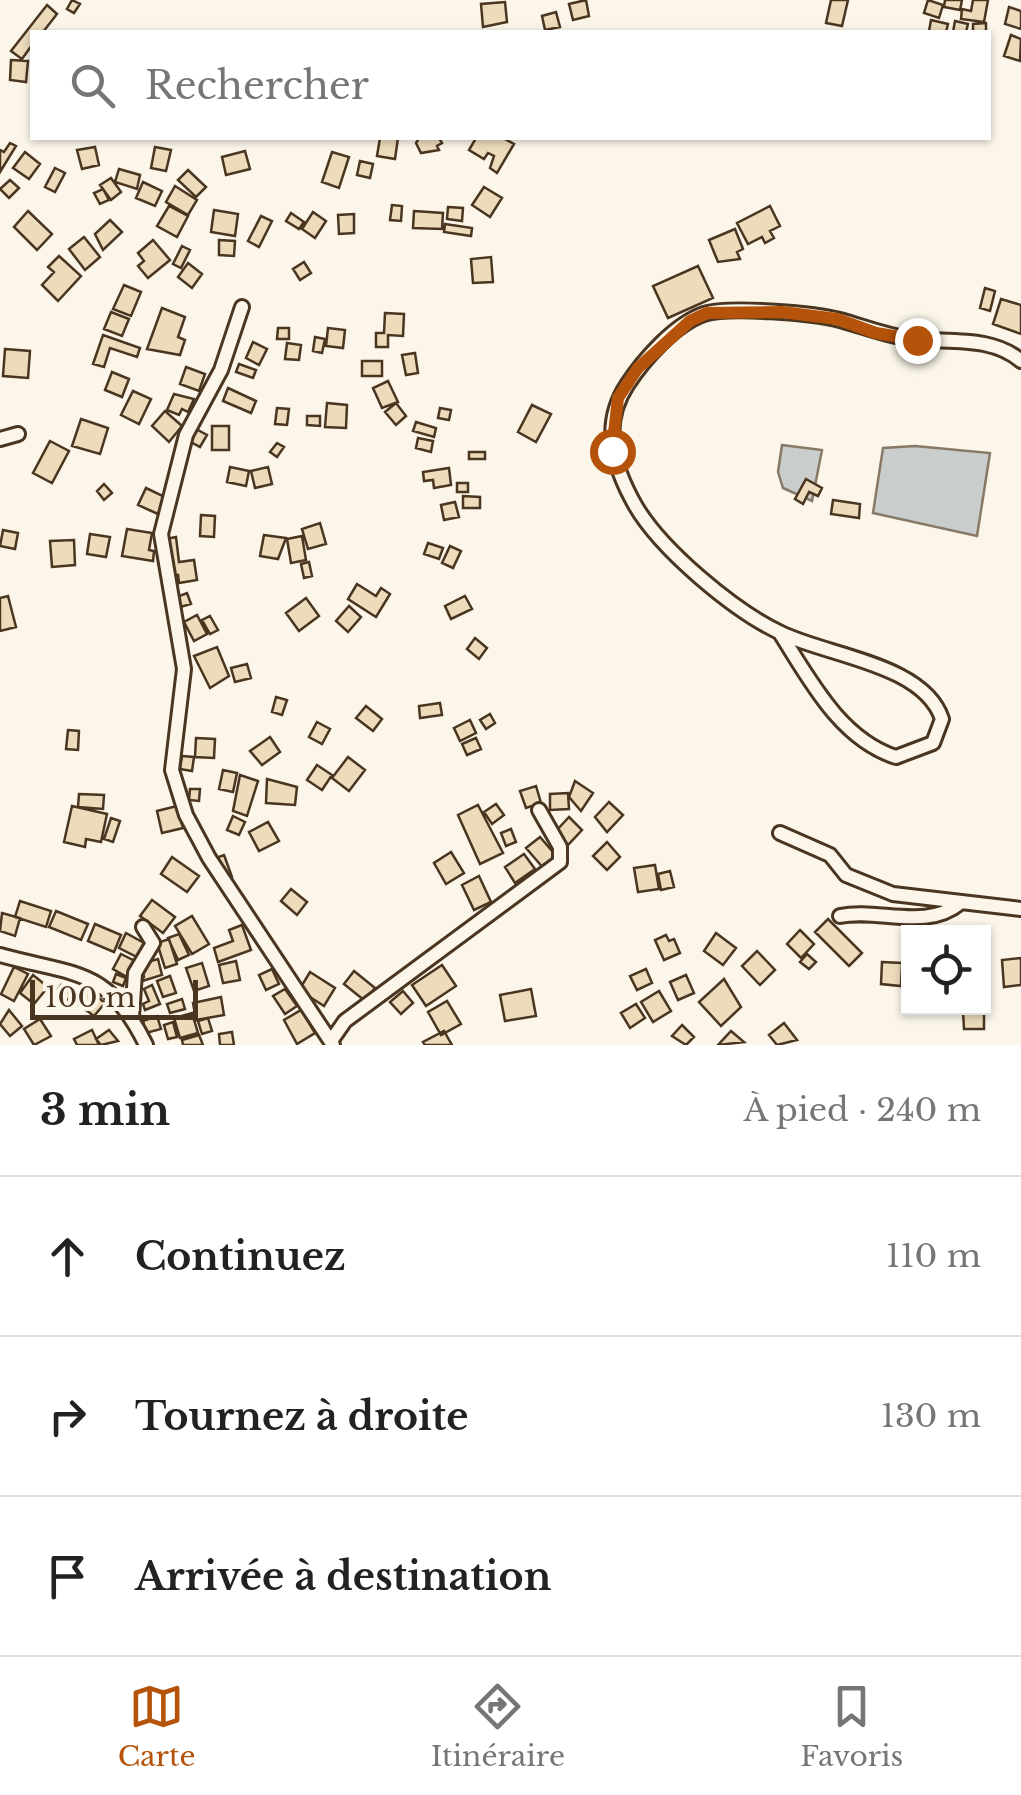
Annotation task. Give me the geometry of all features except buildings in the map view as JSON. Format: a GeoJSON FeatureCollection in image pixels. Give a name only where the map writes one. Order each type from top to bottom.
{"type":"FeatureCollection","features":[{"type":"Feature","properties":{"kind":"street"},"geometry":{"type":"LineString","coordinates":[[242,307],[221,370],[186,435],[161,534],[184,669],[172,770],[186,815],[223,881],[332,1043],[345,1020],[560,862],[560,847],[540,810]]}},
{"type":"Feature","properties":{"kind":"street"},"geometry":{"type":"LineString","coordinates":[[780,633],[817,692],[869,746],[896,757],[932,743],[942,719],[914,682],[780,633],[672,553],[635,504],[611,442],[618,398],[638,368],[690,321],[707,313],[782,312],[837,319],[890,335],[1000,347],[1021,361]]}},
{"type":"Feature","properties":{"kind":"street"},"geometry":{"type":"LineString","coordinates":[[0,439],[18,434]]}},
{"type":"Feature","properties":{"kind":"street"},"geometry":{"type":"LineString","coordinates":[[830,855],[846,875],[894,894],[1021,909]]}},
{"type":"Feature","properties":{"kind":"street"},"geometry":{"type":"LineString","coordinates":[[840,916],[856,913],[925,917],[960,903]]}},
{"type":"Feature","properties":{"kind":"street"},"geometry":{"type":"LineString","coordinates":[[132,1017],[135,974],[153,942],[142,926]]}},
{"type":"Feature","properties":{"kind":"street"},"geometry":{"type":"LineString","coordinates":[[0,956],[87,977],[114,995],[132,1017],[146,1045]]}},
{"type":"Feature","properties":{"kind":"shaded area"},"geometry":{"type":"Polygon","coordinates":[[[782,445],[822,450],[812,501],[783,488],[778,472],[782,445]]]}},
{"type":"Feature","properties":{"kind":"shaded area"},"geometry":{"type":"Polygon","coordinates":[[[915,446],[990,453],[977,536],[873,513],[883,448],[915,446]]]}},
{"type":"Feature","properties":{"kind":"route"},"geometry":{"type":"LineString","coordinates":[[612,451],[618,398],[638,368],[690,321],[707,313],[782,312],[837,319],[876,333],[917,340]]}}]}
